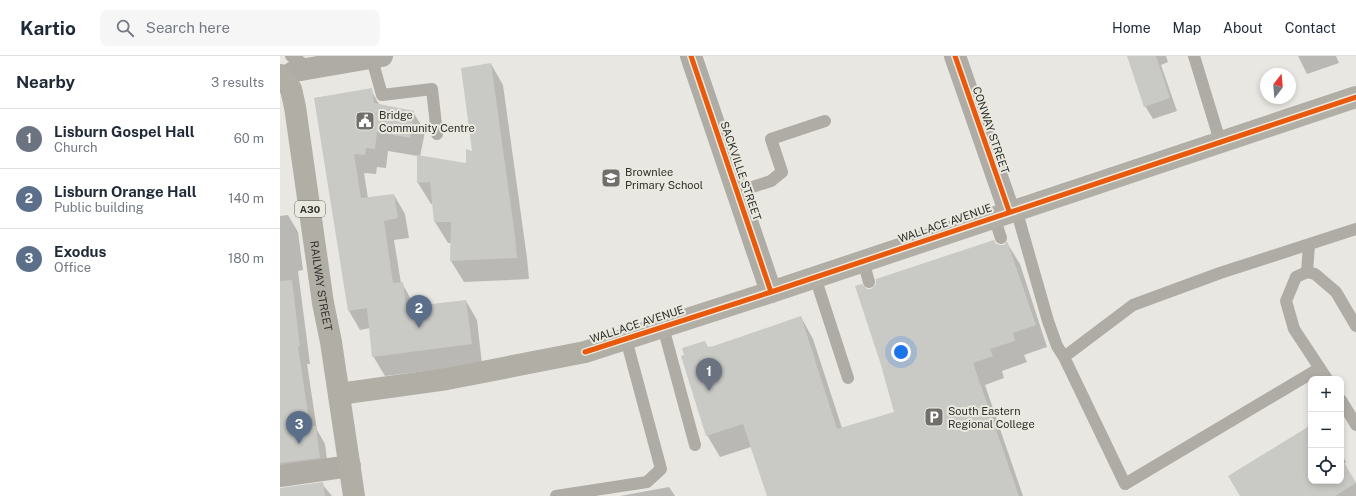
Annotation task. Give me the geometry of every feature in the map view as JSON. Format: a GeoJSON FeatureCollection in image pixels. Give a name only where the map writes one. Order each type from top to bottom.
{"type":"FeatureCollection","features":[{"type":"Feature","properties":{"kind":"main road","name":"RAILWAY STREET"},"geometry":{"type":"LineString","coordinates":[[282,77],[291,88],[295,107],[323,303],[331,342],[354,496]]}},
{"type":"Feature","properties":{"kind":"main road","name":"WALLACE AVENUE"},"geometry":{"type":"LineString","coordinates":[[339,394],[447,379],[585,352],[771,292],[1006,212],[1356,97]]}},
{"type":"Feature","properties":{"kind":"street","name":"SACKVILLE STREET"},"geometry":{"type":"LineString","coordinates":[[691,56],[771,292]]}},
{"type":"Feature","properties":{"kind":"street","name":"CONWAY STREET"},"geometry":{"type":"LineString","coordinates":[[955,56],[1006,212]]}},
{"type":"Feature","properties":{"kind":"street"},"geometry":{"type":"LineString","coordinates":[[282,77],[295,71],[377,57]]}},
{"type":"Feature","properties":{"kind":"street"},"geometry":{"type":"LineString","coordinates":[[280,476],[350,466]]}},
{"type":"Feature","properties":{"kind":"lane"},"geometry":{"type":"LineString","coordinates":[[290,56],[311,69]]}},
{"type":"Feature","properties":{"kind":"lane"},"geometry":{"type":"LineString","coordinates":[[1194,56],[1220,142]]}},
{"type":"Feature","properties":{"kind":"lane"},"geometry":{"type":"LineString","coordinates":[[377,57],[382,95],[432,89],[437,134]]}},
{"type":"Feature","properties":{"kind":"lane"},"geometry":{"type":"LineString","coordinates":[[737,192],[771,181],[782,172],[771,139],[825,121]]}},
{"type":"Feature","properties":{"kind":"lane"},"geometry":{"type":"LineString","coordinates":[[1001,238],[1006,212]]}},
{"type":"Feature","properties":{"kind":"lane"},"geometry":{"type":"LineString","coordinates":[[1006,212],[1057,346],[1064,357],[1125,484],[1320,368]]}},
{"type":"Feature","properties":{"kind":"lane"},"geometry":{"type":"LineString","coordinates":[[1064,357],[1133,305],[1220,274],[1356,229]]}},
{"type":"Feature","properties":{"kind":"lane"},"geometry":{"type":"LineString","coordinates":[[1307,272],[1309,245]]}},
{"type":"Feature","properties":{"kind":"lane"},"geometry":{"type":"LineString","coordinates":[[863,261],[869,282]]}},
{"type":"Feature","properties":{"kind":"lane"},"geometry":{"type":"LineString","coordinates":[[1325,376],[1294,329],[1286,301],[1296,277],[1307,272],[1315,274],[1336,292],[1356,326]]}},
{"type":"Feature","properties":{"kind":"lane"},"geometry":{"type":"LineString","coordinates":[[815,277],[848,378]]}},
{"type":"Feature","properties":{"kind":"lane"},"geometry":{"type":"LineString","coordinates":[[663,327],[695,445]]}},
{"type":"Feature","properties":{"kind":"lane"},"geometry":{"type":"LineString","coordinates":[[556,496],[647,482],[661,469],[626,339]]}},
{"type":"Feature","properties":{"kind":"lane"},"geometry":{"type":"LineString","coordinates":[[1344,405],[1356,425]]}},
{"type":"Feature","properties":{"kind":"building"},"geometry":{"type":"Polygon","coordinates":[[[1127,56],[1156,56],[1170,98],[1144,107],[1127,56]]]}},
{"type":"Feature","properties":{"kind":"building"},"geometry":{"type":"Polygon","coordinates":[[[491,63],[517,258],[450,261],[451,222],[434,222],[430,182],[417,183],[417,155],[466,163],[466,149],[472,151],[461,68],[491,63]]]}},
{"type":"Feature","properties":{"kind":"building"},"geometry":{"type":"Polygon","coordinates":[[[372,88],[374,103],[414,111],[410,138],[377,132],[375,149],[366,148],[365,155],[354,154],[361,198],[394,194],[398,218],[384,221],[393,283],[403,282],[406,307],[466,300],[472,344],[372,357],[367,308],[348,311],[314,98],[372,88]]]}},
{"type":"Feature","properties":{"kind":"building"},"geometry":{"type":"Polygon","coordinates":[[[994,240],[996,244],[1000,245],[1004,245],[1007,241],[1036,325],[1013,333],[1015,341],[990,349],[993,356],[973,363],[1019,496],[767,496],[743,424],[706,436],[681,356],[684,355],[682,348],[705,341],[708,347],[711,347],[801,316],[837,429],[894,412],[881,365],[855,286],[862,284],[867,289],[871,289],[876,284],[876,279],[994,240]]]}},
{"type":"Feature","properties":{"kind":"building"},"geometry":{"type":"Polygon","coordinates":[[[292,280],[300,347],[298,347],[310,426],[316,426],[320,458],[280,463],[280,281],[292,280]]]}},
{"type":"Feature","properties":{"kind":"building"},"geometry":{"type":"Polygon","coordinates":[[[1308,427],[1308,484],[1344,484],[1344,462],[1356,483],[1335,496],[1240,496],[1228,476],[1308,427]]]}},
{"type":"Feature","properties":{"kind":"building"},"geometry":{"type":"Polygon","coordinates":[[[323,482],[325,496],[280,496],[280,488],[323,482]]]}},
{"type":"Feature","properties":{"kind":"cycle path"},"geometry":{"type":"LineString","coordinates":[[691,56],[771,292]]}},
{"type":"Feature","properties":{"kind":"cycle path"},"geometry":{"type":"LineString","coordinates":[[955,56],[1009,211]]}},
{"type":"Feature","properties":{"kind":"cycle path"},"geometry":{"type":"LineString","coordinates":[[585,352],[771,292],[1356,97]]}},
{"type":"Feature","properties":{"kind":"place","name":"Bridge Community Centre"},"geometry":{"type":"Point","coordinates":[365,121]}},
{"type":"Feature","properties":{"kind":"place","name":"Brownlee Primary School"},"geometry":{"type":"Point","coordinates":[611,178]}},
{"type":"Feature","properties":{"kind":"place","name":"Lisburn Orange Hall"},"geometry":{"type":"Point","coordinates":[419,328]}},
{"type":"Feature","properties":{"kind":"place","name":"Lisburn Gospel Hall"},"geometry":{"type":"Point","coordinates":[709,391]}},
{"type":"Feature","properties":{"kind":"place","name":"South Eastern Regional College"},"geometry":{"type":"Point","coordinates":[934,417]}},
{"type":"Feature","properties":{"kind":"place","name":"Exodus"},"geometry":{"type":"Point","coordinates":[299,444]}}]}
